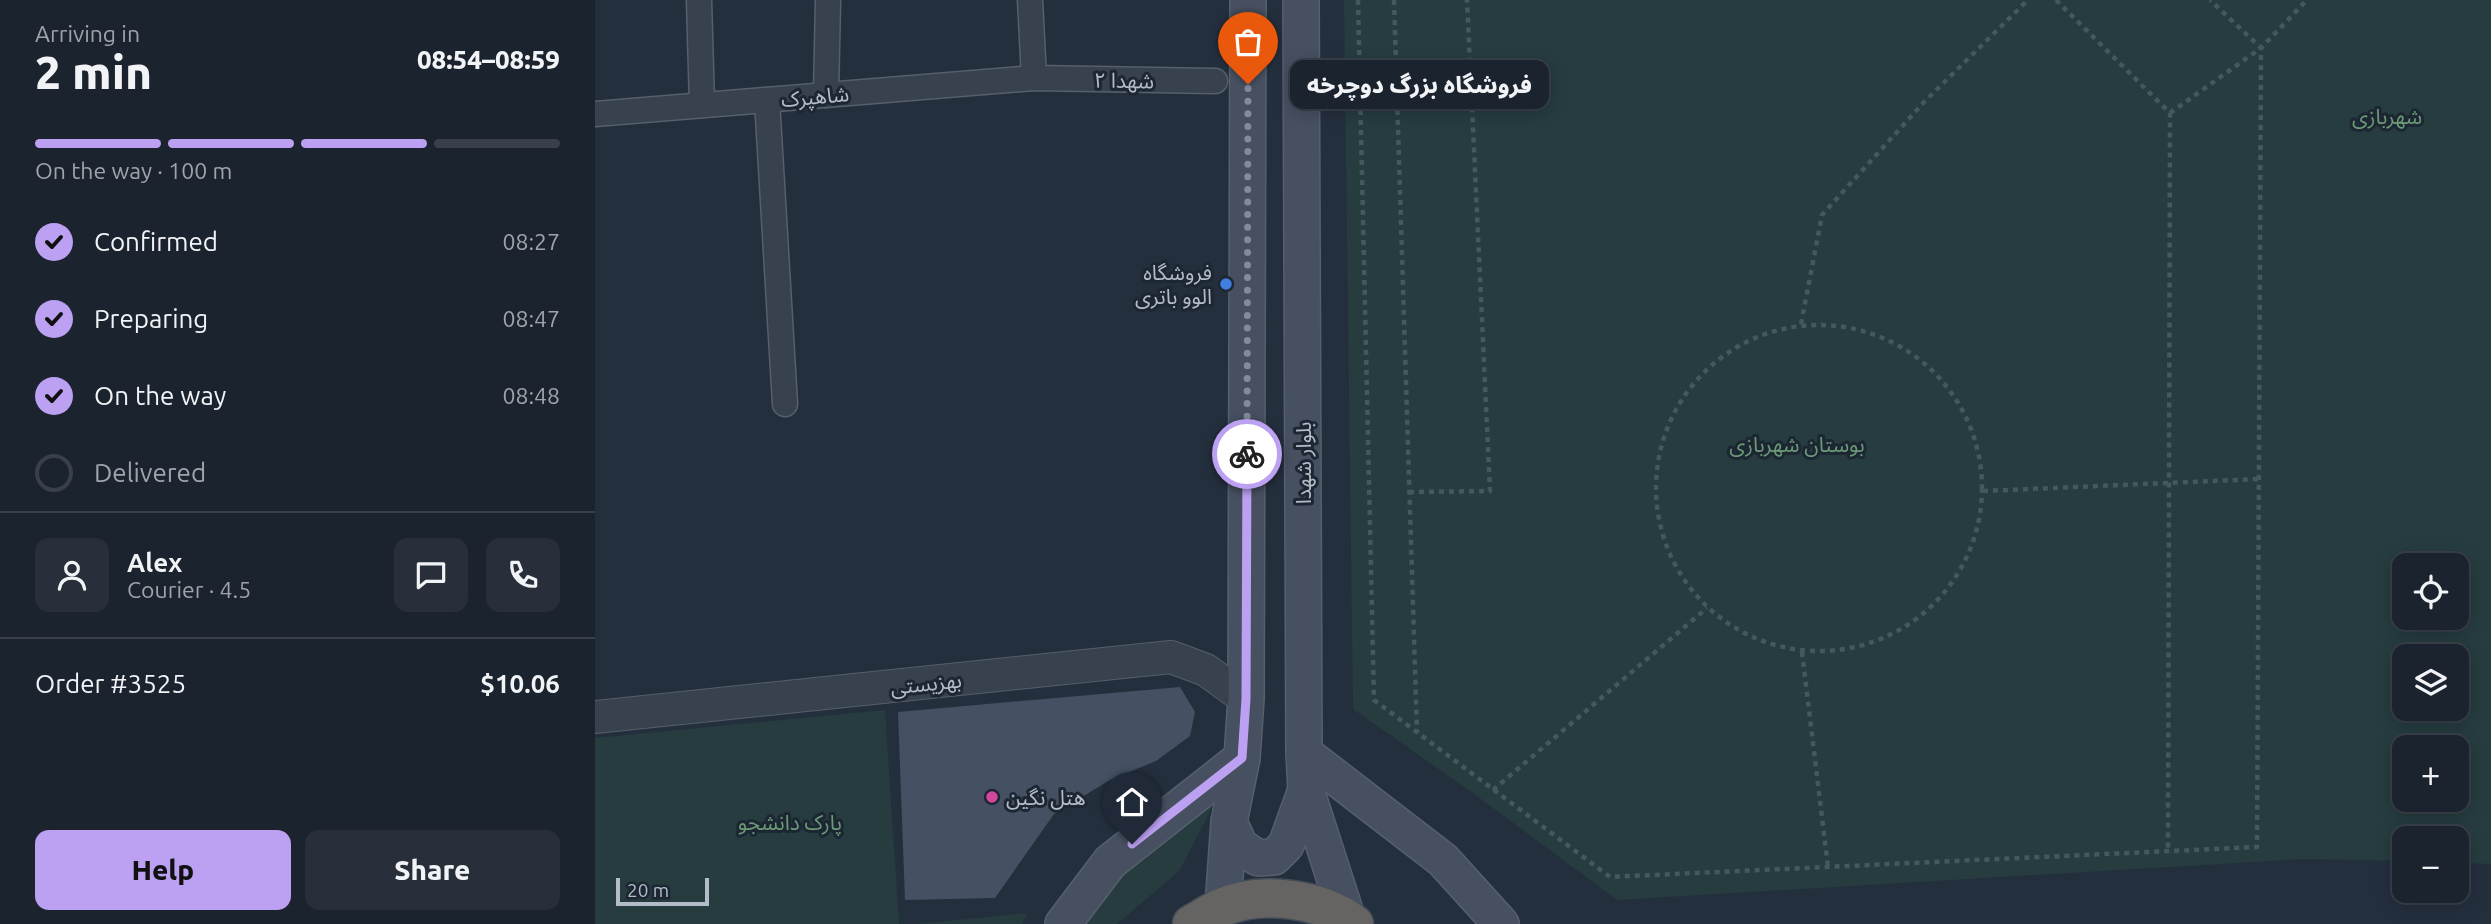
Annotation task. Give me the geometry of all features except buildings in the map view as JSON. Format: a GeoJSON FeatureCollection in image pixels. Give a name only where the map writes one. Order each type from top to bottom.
{"type":"FeatureCollection","features":[{"type":"Feature","properties":{"kind":"highway"},"geometry":{"type":"LineString","coordinates":[[1208,915],[1266,898],[1309,902],[1351,922]]}},
{"type":"Feature","properties":{"kind":"main road"},"geometry":{"type":"LineString","coordinates":[[1208,915],[1242,758],[1246,699],[1248,0]]}},
{"type":"Feature","properties":{"kind":"main road","name":"بلوار شهدا"},"geometry":{"type":"LineString","coordinates":[[1301,0],[1306,790],[1351,922]]}},
{"type":"Feature","properties":{"kind":"main road"},"geometry":{"type":"LineString","coordinates":[[1304,753],[1443,860],[1501,924]]}},
{"type":"Feature","properties":{"kind":"main road"},"geometry":{"type":"LineString","coordinates":[[1063,924],[1110,862],[1242,758]]}},
{"type":"Feature","properties":{"kind":"main road"},"geometry":{"type":"LineString","coordinates":[[1229,822],[1240,846],[1258,858],[1274,857],[1286,845],[1306,790]]}},
{"type":"Feature","properties":{"kind":"street"},"geometry":{"type":"LineString","coordinates":[[699,0],[702,105]]}},
{"type":"Feature","properties":{"kind":"street"},"geometry":{"type":"LineString","coordinates":[[826,95],[828,0]]}},
{"type":"Feature","properties":{"kind":"street"},"geometry":{"type":"LineString","coordinates":[[1030,0],[1034,78]]}},
{"type":"Feature","properties":{"kind":"street","name":"شاهپرک"},"geometry":{"type":"LineString","coordinates":[[595,114],[1034,78]]}},
{"type":"Feature","properties":{"kind":"street","name":"شهدا ۲"},"geometry":{"type":"LineString","coordinates":[[1034,78],[1215,81]]}},
{"type":"Feature","properties":{"kind":"street"},"geometry":{"type":"LineString","coordinates":[[767,100],[785,404]]}},
{"type":"Feature","properties":{"kind":"street","name":"بهزیستی"},"geometry":{"type":"LineString","coordinates":[[595,717],[1171,657],[1206,670],[1246,699]]}},
{"type":"Feature","properties":{"kind":"path"},"geometry":{"type":"LineString","coordinates":[[1358,0],[1374,700],[1610,877],[2257,847],[2261,48],[2210,0]]}},
{"type":"Feature","properties":{"kind":"path"},"geometry":{"type":"LineString","coordinates":[[1394,0],[1417,733]]}},
{"type":"Feature","properties":{"kind":"path"},"geometry":{"type":"LineString","coordinates":[[1409,492],[1490,491],[1467,0]]}},
{"type":"Feature","properties":{"kind":"path"},"geometry":{"type":"LineString","coordinates":[[1801,324],[1822,215],[1925,101],[2028,0]]}},
{"type":"Feature","properties":{"kind":"path"},"geometry":{"type":"LineString","coordinates":[[2056,0],[2170,113],[2168,851]]}},
{"type":"Feature","properties":{"kind":"path"},"geometry":{"type":"LineString","coordinates":[[2170,113],[2261,48],[2307,0]]}},
{"type":"Feature","properties":{"kind":"path"},"geometry":{"type":"LineString","coordinates":[[1801,324],[1856,328],[1907,350],[1948,387],[1975,436],[1983,491],[1973,544],[1947,592],[1906,628],[1856,648],[1802,652],[1751,638],[1707,608],[1674,566],[1657,516],[1656,462],[1673,411],[1705,369],[1749,339],[1801,324]]}},
{"type":"Feature","properties":{"kind":"path"},"geometry":{"type":"LineString","coordinates":[[1983,491],[2259,479]]}},
{"type":"Feature","properties":{"kind":"path"},"geometry":{"type":"LineString","coordinates":[[1493,790],[1707,608]]}},
{"type":"Feature","properties":{"kind":"path"},"geometry":{"type":"LineString","coordinates":[[1802,652],[1828,867]]}},
{"type":"Feature","properties":{"kind":"green space","name":"بوستان شهربازی"},"geometry":{"type":"Polygon","coordinates":[[[1344,0],[2491,0],[2491,864],[2469,863],[2469,826],[2392,826],[2392,861],[2304,859],[1617,900],[1477,796],[1353,709],[1344,0]]]}},
{"type":"Feature","properties":{"kind":"green space","name":"پارک دانشجو"},"geometry":{"type":"Polygon","coordinates":[[[885,710],[899,924],[595,924],[595,738],[885,710]]]}},
{"type":"Feature","properties":{"kind":"green space"},"geometry":{"type":"Polygon","coordinates":[[[1214,804],[1180,870],[1117,924],[1079,924],[1100,893],[1214,804]]]}},
{"type":"Feature","properties":{"kind":"green space"},"geometry":{"type":"Polygon","coordinates":[[[1027,913],[1022,924],[918,924],[1027,913]]]}},
{"type":"Feature","properties":{"kind":"way so far"},"geometry":{"type":"LineString","coordinates":[[1247,454],[1248,84]]}},
{"type":"Feature","properties":{"kind":"place","name":"فروشگاه بزرگ دوچرخه"},"geometry":{"type":"Point","coordinates":[1248,84]}},
{"type":"Feature","properties":{"kind":"place","name":"فروشگاه الوو باتری"},"geometry":{"type":"Point","coordinates":[1226,284]}},
{"type":"Feature","properties":{"kind":"place","name":"هتل نگین"},"geometry":{"type":"Point","coordinates":[992,797]}},
{"type":"Feature","properties":{"kind":"route"},"geometry":{"type":"LineString","coordinates":[[1132,844],[1242,758],[1246,699],[1247,454]]}},
{"type":"Feature","properties":{"kind":"park label","name":"شهربازی"},"geometry":{"type":"Point","coordinates":[2387,116]}}]}
